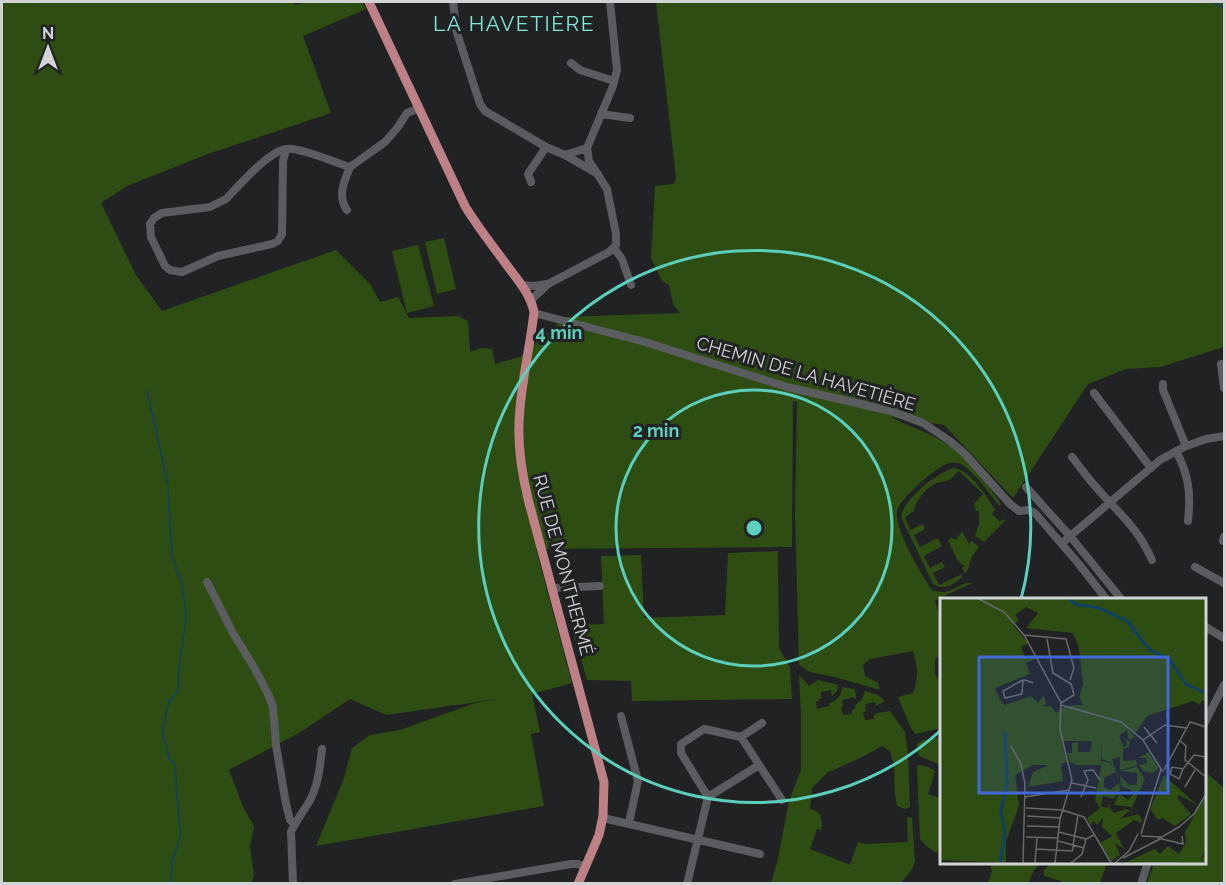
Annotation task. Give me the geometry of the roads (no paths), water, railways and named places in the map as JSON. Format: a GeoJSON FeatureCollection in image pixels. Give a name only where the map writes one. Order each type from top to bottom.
{"type":"FeatureCollection","features":[{"type":"Feature","properties":{"kind":"main road","name":"RUE DE MONTHERMÉ"},"geometry":{"type":"LineString","coordinates":[[369,2],[470,214],[531,300],[534,312],[520,403],[521,461],[528,499],[604,782],[603,818],[599,835],[578,884]]}},
{"type":"Feature","properties":{"kind":"street"},"geometry":{"type":"LineString","coordinates":[[453,2],[457,33],[480,104],[485,111],[598,174]]}},
{"type":"Feature","properties":{"kind":"street"},"geometry":{"type":"LineString","coordinates":[[531,300],[548,284],[609,252],[616,245],[607,189],[589,161],[587,148],[617,70],[610,2]]}},
{"type":"Feature","properties":{"kind":"street"},"geometry":{"type":"LineString","coordinates":[[571,63],[580,70],[614,81]]}},
{"type":"Feature","properties":{"kind":"street"},"geometry":{"type":"LineString","coordinates":[[346,210],[342,203],[341,193],[350,167],[385,142],[407,113],[419,108]]}},
{"type":"Feature","properties":{"kind":"street"},"geometry":{"type":"LineString","coordinates":[[601,114],[630,118]]}},
{"type":"Feature","properties":{"kind":"street"},"geometry":{"type":"LineString","coordinates":[[531,182],[528,174],[546,147]]}},
{"type":"Feature","properties":{"kind":"street"},"geometry":{"type":"LineString","coordinates":[[565,155],[587,148]]}},
{"type":"Feature","properties":{"kind":"street"},"geometry":{"type":"LineString","coordinates":[[286,149],[283,161],[282,234],[278,241],[218,256],[182,272],[170,270],[165,266],[151,237],[150,224],[154,218],[162,213],[200,209],[219,204],[274,153],[286,149],[297,150],[350,167]]}},
{"type":"Feature","properties":{"kind":"street"},"geometry":{"type":"LineString","coordinates":[[614,248],[622,259],[631,285]]}},
{"type":"Feature","properties":{"kind":"street"},"geometry":{"type":"LineString","coordinates":[[520,285],[548,284]]}},
{"type":"Feature","properties":{"kind":"street","name":"CHEMIN DE LA HAVETIÈRE"},"geometry":{"type":"LineString","coordinates":[[534,312],[645,342],[787,387],[891,411],[923,423],[965,454],[1018,511],[1028,510],[1035,513],[1105,598]]}},
{"type":"Feature","properties":{"kind":"street"},"geometry":{"type":"LineString","coordinates":[[1221,364],[1224,388]]}},
{"type":"Feature","properties":{"kind":"street"},"geometry":{"type":"LineString","coordinates":[[1163,384],[1163,390],[1186,446]]}},
{"type":"Feature","properties":{"kind":"street"},"geometry":{"type":"LineString","coordinates":[[1094,393],[1150,468]]}},
{"type":"Feature","properties":{"kind":"street"},"geometry":{"type":"LineString","coordinates":[[1062,543],[1150,468],[1186,446],[1224,436]]}},
{"type":"Feature","properties":{"kind":"street"},"geometry":{"type":"LineString","coordinates":[[1176,451],[1190,492],[1188,521]]}},
{"type":"Feature","properties":{"kind":"street"},"geometry":{"type":"LineString","coordinates":[[1072,457],[1139,534],[1152,560]]}},
{"type":"Feature","properties":{"kind":"street"},"geometry":{"type":"LineString","coordinates":[[1026,487],[1071,536],[1120,598]]}},
{"type":"Feature","properties":{"kind":"street"},"geometry":{"type":"LineString","coordinates":[[1195,567],[1224,583]]}},
{"type":"Feature","properties":{"kind":"street"},"geometry":{"type":"LineString","coordinates":[[207,582],[233,633],[255,669],[273,707],[276,745],[286,804],[294,824]]}},
{"type":"Feature","properties":{"kind":"street"},"geometry":{"type":"LineString","coordinates":[[552,588],[600,586]]}},
{"type":"Feature","properties":{"kind":"street"},"geometry":{"type":"LineString","coordinates":[[1205,628],[1224,638]]}},
{"type":"Feature","properties":{"kind":"street"},"geometry":{"type":"LineString","coordinates":[[1205,719],[1224,685]]}},
{"type":"Feature","properties":{"kind":"street"},"geometry":{"type":"LineString","coordinates":[[621,716],[638,781],[629,823]]}},
{"type":"Feature","properties":{"kind":"street"},"geometry":{"type":"LineString","coordinates":[[741,737],[762,723]]}},
{"type":"Feature","properties":{"kind":"street"},"geometry":{"type":"LineString","coordinates":[[708,797],[681,753],[681,744],[704,729],[741,737],[782,800]]}},
{"type":"Feature","properties":{"kind":"street"},"geometry":{"type":"LineString","coordinates":[[293,884],[291,832],[315,789],[322,749]]}},
{"type":"Feature","properties":{"kind":"street"},"geometry":{"type":"LineString","coordinates":[[687,884],[708,797],[759,765]]}},
{"type":"Feature","properties":{"kind":"street"},"geometry":{"type":"LineString","coordinates":[[603,818],[760,854]]}},
{"type":"Feature","properties":{"kind":"street"},"geometry":{"type":"LineString","coordinates":[[454,884],[571,864],[585,867]]}},
{"type":"Feature","properties":{"kind":"street"},"geometry":{"type":"LineString","coordinates":[[1141,884],[1147,864]]}},
{"type":"Feature","properties":{"kind":"waterway"},"geometry":{"type":"LineString","coordinates":[[1213,2],[1224,8]]}},
{"type":"Feature","properties":{"kind":"waterway"},"geometry":{"type":"LineString","coordinates":[[147,390],[168,485]]}},
{"type":"Feature","properties":{"kind":"waterway"},"geometry":{"type":"LineString","coordinates":[[168,489],[172,557],[176,571],[181,578],[186,611],[179,690],[169,701],[162,732],[170,760],[175,765],[180,828],[170,884]]}},
{"type":"Feature","properties":{"kind":"district","name":"LA HAVETIÈRE"},"geometry":{"type":"Point","coordinates":[514,24]}}]}
